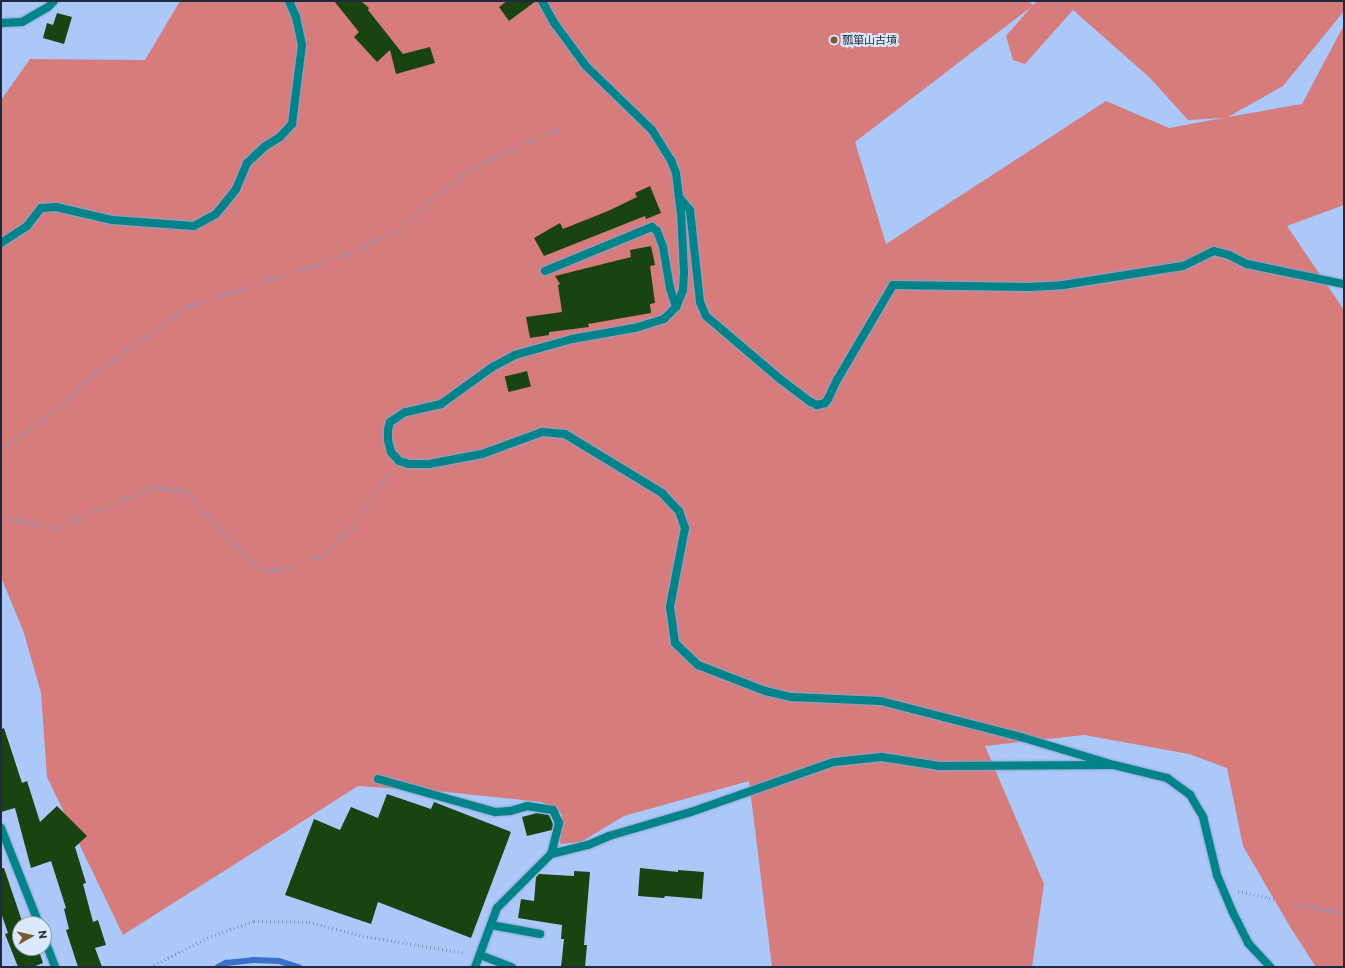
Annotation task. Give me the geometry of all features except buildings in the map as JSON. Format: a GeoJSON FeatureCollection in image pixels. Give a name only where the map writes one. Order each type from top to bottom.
{"type":"FeatureCollection","features":[{"type":"Feature","properties":{"kind":"street"},"geometry":{"type":"LineString","coordinates":[[1,23],[22,22],[48,7],[54,1]]}},
{"type":"Feature","properties":{"kind":"street"},"geometry":{"type":"LineString","coordinates":[[1,243],[26,226],[41,208],[56,207],[112,220],[194,226],[216,214],[236,189],[247,163],[264,147],[280,137],[292,124],[302,45],[296,17],[289,1]]}},
{"type":"Feature","properties":{"kind":"street"},"geometry":{"type":"LineString","coordinates":[[542,1],[555,24],[586,66],[652,130],[671,160],[676,173],[679,197],[684,272],[683,290],[676,307],[664,319],[652,324],[572,339],[515,355],[491,368],[442,404],[405,412],[390,422],[388,440],[391,452],[399,461],[409,464],[429,464],[482,454],[542,432],[565,434],[662,493],[679,511],[685,528],[670,607],[675,643],[698,665],[765,691],[792,697],[881,701],[1021,737],[1114,765],[1167,778],[1190,795],[1203,817],[1217,875],[1222,888],[1248,943],[1270,967]]}},
{"type":"Feature","properties":{"kind":"street"},"geometry":{"type":"LineString","coordinates":[[679,197],[690,210],[700,302],[706,316],[785,382],[817,405],[825,403],[828,399],[837,380],[893,286],[1029,287],[1063,285],[1183,266],[1214,251],[1229,255],[1247,264],[1344,284]]}},
{"type":"Feature","properties":{"kind":"street"},"geometry":{"type":"LineString","coordinates":[[545,271],[652,227],[656,231],[663,247],[670,288],[676,307]]}},
{"type":"Feature","properties":{"kind":"street"},"geometry":{"type":"LineString","coordinates":[[551,854],[588,845],[609,836],[691,812],[834,762],[882,757],[939,766],[1114,765]]}},
{"type":"Feature","properties":{"kind":"street"},"geometry":{"type":"LineString","coordinates":[[378,779],[495,812],[527,806],[553,810],[559,823],[551,854],[497,908],[476,965]]}},
{"type":"Feature","properties":{"kind":"street"},"geometry":{"type":"LineString","coordinates":[[1,828],[36,916]]}},
{"type":"Feature","properties":{"kind":"street"},"geometry":{"type":"LineString","coordinates":[[491,925],[540,934]]}},
{"type":"Feature","properties":{"kind":"street"},"geometry":{"type":"LineString","coordinates":[[480,955],[512,967]]}},
{"type":"Feature","properties":{"kind":"street"},"geometry":{"type":"LineString","coordinates":[[51,956],[55,967]]}},
{"type":"Feature","properties":{"kind":"path"},"geometry":{"type":"LineString","coordinates":[[1,449],[52,413],[94,374],[190,305],[356,251],[404,228],[433,197],[477,165],[565,126]]}},
{"type":"Feature","properties":{"kind":"path"},"geometry":{"type":"LineString","coordinates":[[1,515],[52,529],[152,487],[186,491],[252,563],[268,571],[319,558],[351,528],[399,461]]}},
{"type":"Feature","properties":{"kind":"path"},"geometry":{"type":"LineString","coordinates":[[1222,888],[1344,914]]}},
{"type":"Feature","properties":{"kind":"path"},"geometry":{"type":"LineString","coordinates":[[150,967],[211,936],[254,921],[309,922],[363,936],[480,955]]}},
{"type":"Feature","properties":{"kind":"shaded area"},"geometry":{"type":"Polygon","coordinates":[[[180,1],[1029,1],[1033,5],[1038,1],[1344,1],[1344,11],[1283,86],[1228,117],[1302,104],[1344,25],[1344,205],[1287,226],[1344,310],[1344,967],[1316,967],[1292,930],[1243,846],[1227,768],[1189,754],[1084,735],[985,746],[1044,884],[1032,967],[772,967],[749,781],[624,816],[581,842],[560,844],[562,814],[542,802],[446,792],[358,786],[123,935],[47,777],[41,693],[24,633],[1,577],[1,100],[30,59],[145,60],[180,1]],[[1031,7],[855,142],[886,244],[1106,101],[1169,128],[1223,118],[1188,120],[1149,77],[1073,10],[1025,64],[1013,60],[1006,36],[1031,7]]]}},
{"type":"Feature","properties":{"kind":"waterway"},"geometry":{"type":"LineString","coordinates":[[218,967],[226,963],[253,960],[279,961],[299,967]]}},
{"type":"Feature","properties":{"kind":"place","name":"瓢箪山古墳"},"geometry":{"type":"Point","coordinates":[834,40]}}]}
